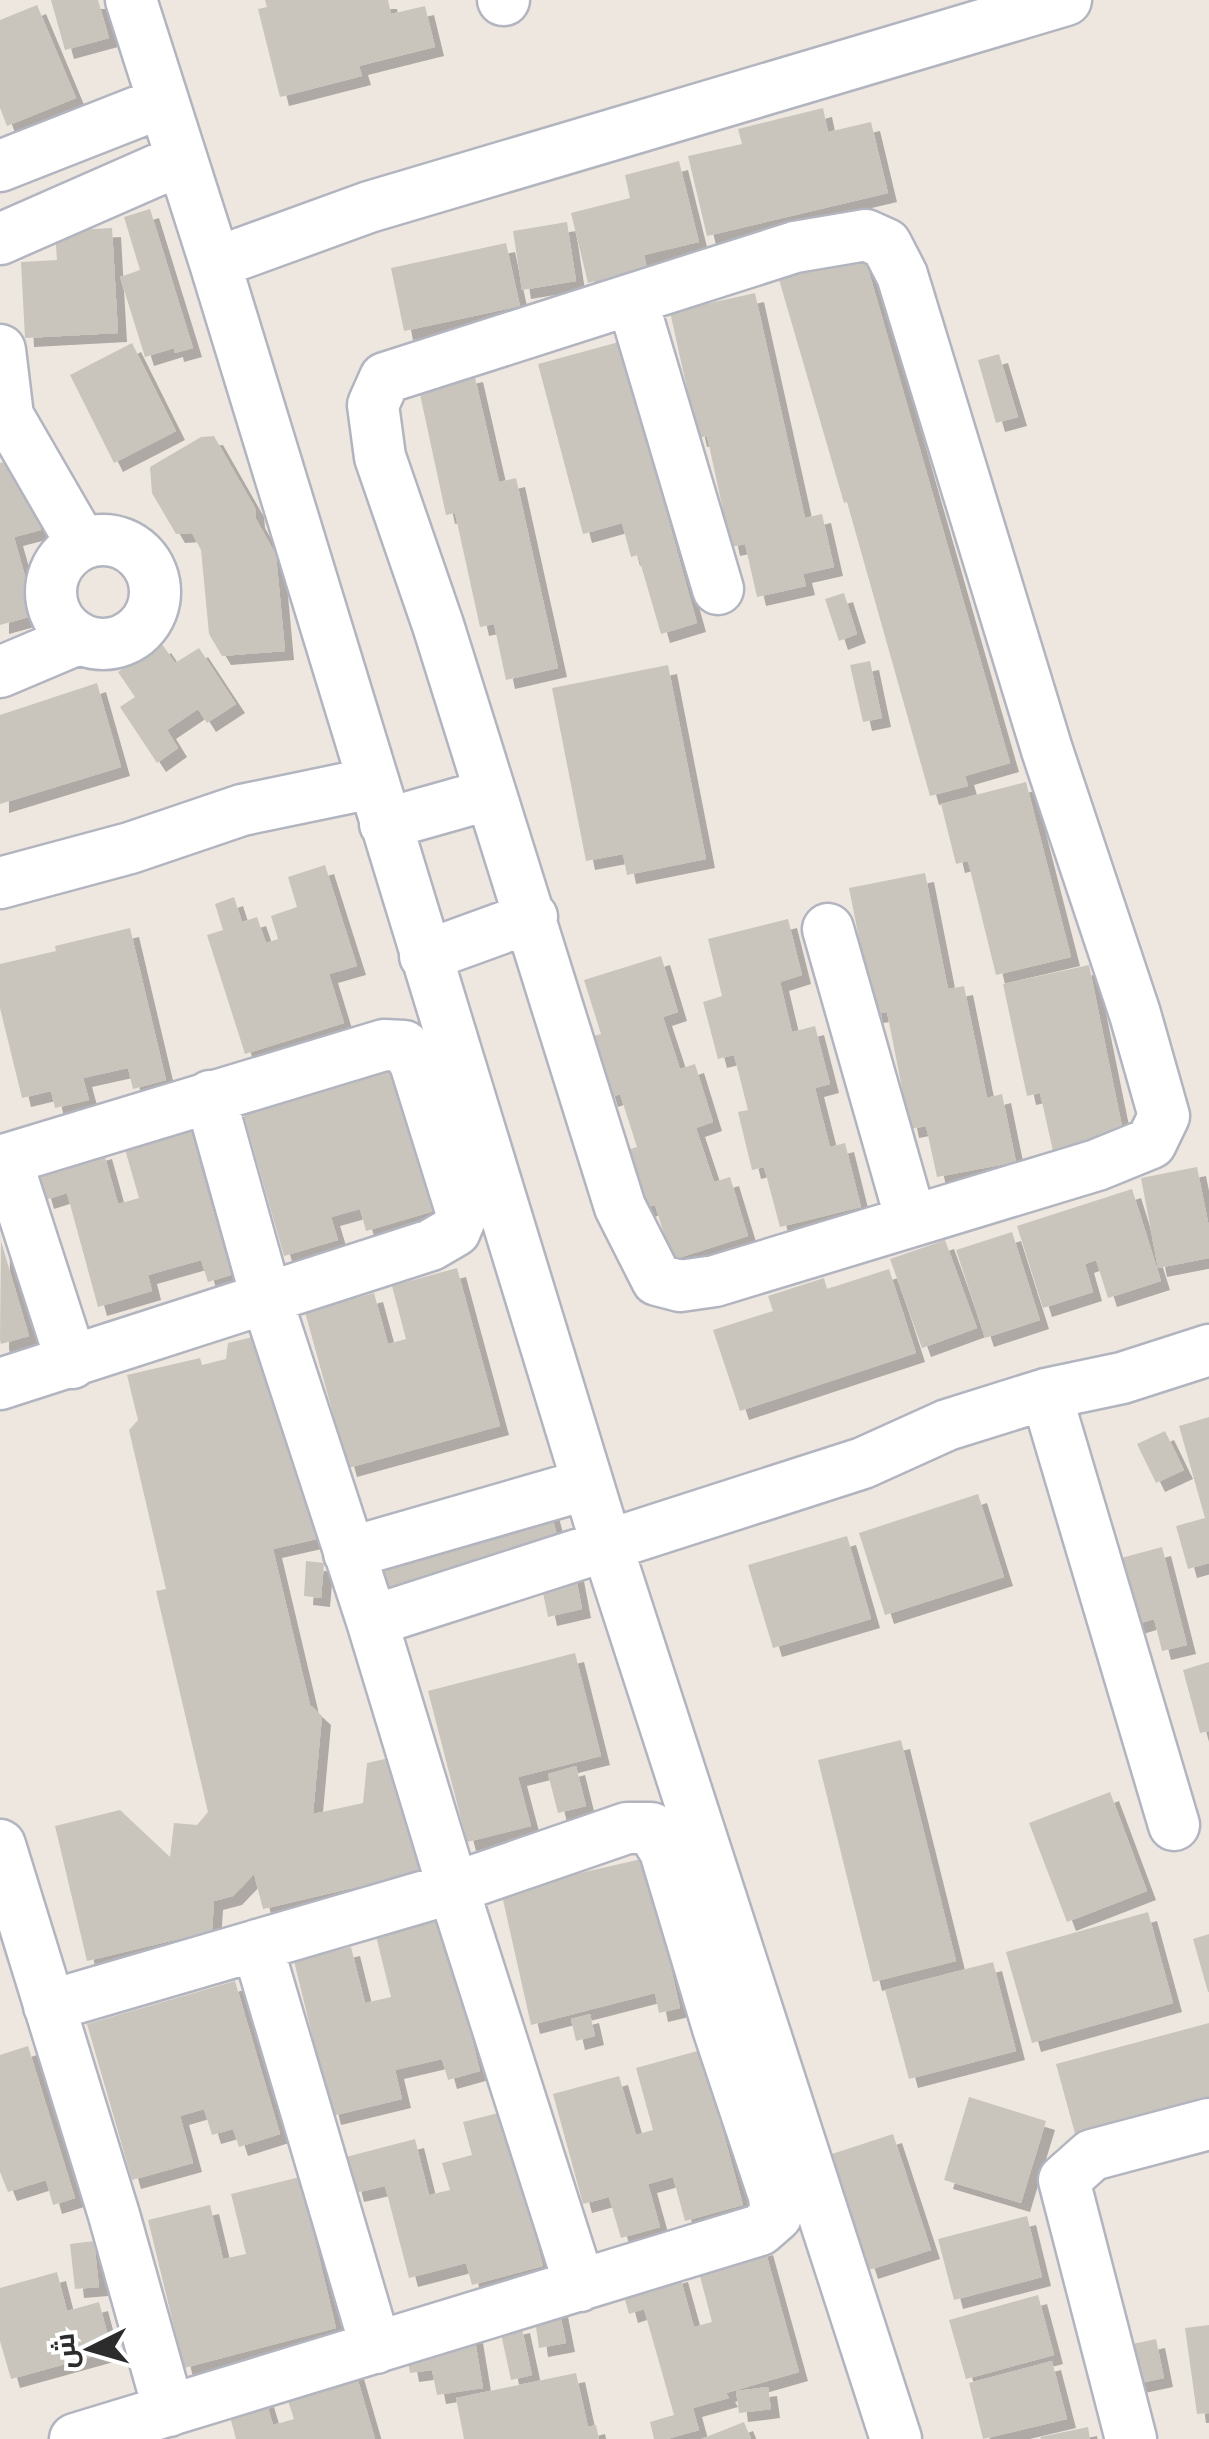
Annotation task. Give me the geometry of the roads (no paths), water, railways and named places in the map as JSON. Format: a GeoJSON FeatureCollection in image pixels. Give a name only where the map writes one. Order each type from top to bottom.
{"type":"FeatureCollection","features":[{"type":"Feature","properties":{"kind":"street"},"geometry":{"type":"LineString","coordinates":[[131,0],[215,262],[607,1546],[896,2439]]}},
{"type":"Feature","properties":{"kind":"street"},"geometry":{"type":"LineString","coordinates":[[215,262],[369,207],[1066,0]]}},
{"type":"Feature","properties":{"kind":"street"},"geometry":{"type":"LineString","coordinates":[[0,166],[162,102]]}},
{"type":"Feature","properties":{"kind":"street"},"geometry":{"type":"LineString","coordinates":[[0,239],[180,160]]}},
{"type":"Feature","properties":{"kind":"street"},"geometry":{"type":"LineString","coordinates":[[866,235],[886,244],[902,274],[1042,731],[1135,1014],[1164,1116],[1151,1143],[1097,1164],[715,1281],[680,1286],[658,1280],[620,1208],[532,917],[380,456],[373,405],[385,378],[632,299],[794,247],[866,235]]}},
{"type":"Feature","properties":{"kind":"street"},"geometry":{"type":"LineString","coordinates":[[632,299],[718,589]]}},
{"type":"Feature","properties":{"kind":"street"},"geometry":{"type":"LineString","coordinates":[[0,350],[4,417],[82,544]]}},
{"type":"Feature","properties":{"kind":"street"},"geometry":{"type":"LineString","coordinates":[[107,540],[137,551],[151,572],[156,599],[144,625],[117,643],[78,639],[53,606],[55,573],[63,559],[82,544],[107,540]]}},
{"type":"Feature","properties":{"kind":"street"},"geometry":{"type":"LineString","coordinates":[[0,672],[78,639]]}},
{"type":"Feature","properties":{"kind":"street"},"geometry":{"type":"LineString","coordinates":[[0,883],[130,848],[242,810],[491,794]]}},
{"type":"Feature","properties":{"kind":"street"},"geometry":{"type":"LineString","coordinates":[[426,956],[532,917]]}},
{"type":"Feature","properties":{"kind":"street"},"geometry":{"type":"LineString","coordinates":[[828,929],[911,1220]]}},
{"type":"Feature","properties":{"kind":"street"},"geometry":{"type":"LineString","coordinates":[[0,1384],[72,1364],[431,1245],[454,1230],[462,1214],[415,1063],[404,1046],[384,1045],[3,1160],[72,1364]]}},
{"type":"Feature","properties":{"kind":"street"},"geometry":{"type":"LineString","coordinates":[[210,1096],[267,1300],[580,2286]]}},
{"type":"Feature","properties":{"kind":"street"},"geometry":{"type":"LineString","coordinates":[[372,1621],[863,1463],[946,1424],[1046,1394],[1122,1378],[1209,1350]]}},
{"type":"Feature","properties":{"kind":"street"},"geometry":{"type":"LineString","coordinates":[[1046,1394],[1174,1825]]}},
{"type":"Feature","properties":{"kind":"street"},"geometry":{"type":"LineString","coordinates":[[350,1553],[588,1484]]}},
{"type":"Feature","properties":{"kind":"street"},"geometry":{"type":"LineString","coordinates":[[50,2006],[453,1888],[627,1828],[651,1828],[665,1851],[774,2196],[776,2216],[760,2230],[75,2439]]}},
{"type":"Feature","properties":{"kind":"street"},"geometry":{"type":"LineString","coordinates":[[0,1845],[114,2215],[169,2411]]}},
{"type":"Feature","properties":{"kind":"street"},"geometry":{"type":"LineString","coordinates":[[258,1945],[376,2348]]}},
{"type":"Feature","properties":{"kind":"street"},"geometry":{"type":"LineString","coordinates":[[1131,2439],[1064,2180],[1092,2154],[1209,2124]]}}]}
